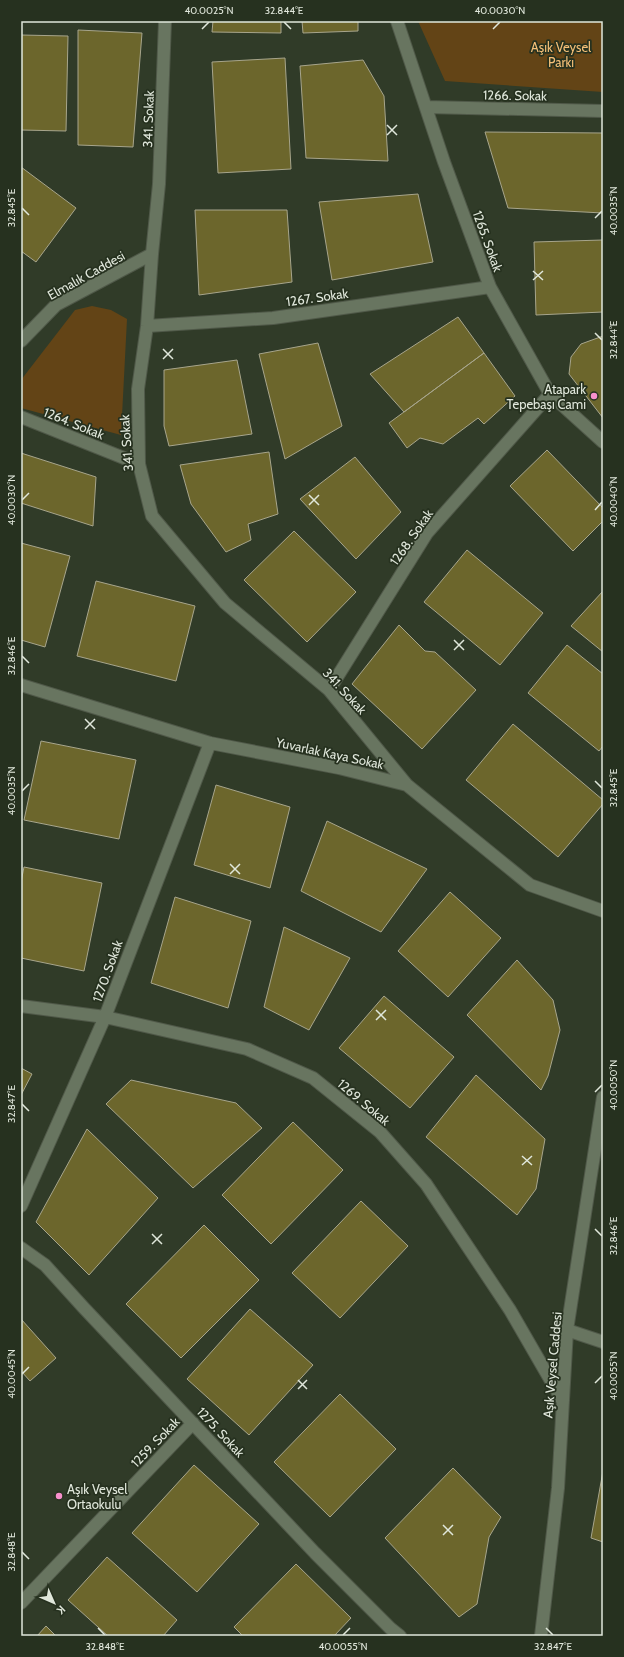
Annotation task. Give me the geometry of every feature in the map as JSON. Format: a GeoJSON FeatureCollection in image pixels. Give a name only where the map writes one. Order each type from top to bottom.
{"type":"FeatureCollection","features":[{"type":"Feature","properties":{"kind":"street","name":"341. Sokak"},"geometry":{"type":"LineString","coordinates":[[165,21],[160,184],[152,254],[147,326],[138,389],[139,464],[152,516],[225,603],[329,690],[407,785]]}},
{"type":"Feature","properties":{"kind":"street","name":"1265. Sokak"},"geometry":{"type":"LineString","coordinates":[[397,21],[444,162],[490,288],[550,394],[603,442]]}},
{"type":"Feature","properties":{"kind":"street","name":"1266. Sokak"},"geometry":{"type":"LineString","coordinates":[[426,107],[603,111]]}},
{"type":"Feature","properties":{"kind":"street","name":"Elmalık Caddesi"},"geometry":{"type":"LineString","coordinates":[[21,341],[56,305],[152,254]]}},
{"type":"Feature","properties":{"kind":"street","name":"1267. Sokak"},"geometry":{"type":"LineString","coordinates":[[147,326],[273,318],[490,288]]}},
{"type":"Feature","properties":{"kind":"street","name":"1268. Sokak"},"geometry":{"type":"LineString","coordinates":[[329,690],[427,533],[550,394]]}},
{"type":"Feature","properties":{"kind":"street","name":"1264. Sokak"},"geometry":{"type":"LineString","coordinates":[[21,417],[139,464]]}},
{"type":"Feature","properties":{"kind":"street","name":"Yuvarlak Kaya Sokak"},"geometry":{"type":"LineString","coordinates":[[21,685],[210,743],[339,768],[407,785],[530,885],[603,911]]}},
{"type":"Feature","properties":{"kind":"street","name":"1270. Sokak"},"geometry":{"type":"LineString","coordinates":[[21,1206],[105,1017],[210,743]]}},
{"type":"Feature","properties":{"kind":"street","name":"1269. Sokak"},"geometry":{"type":"LineString","coordinates":[[21,1006],[105,1017],[247,1049],[313,1078],[380,1132],[426,1184],[510,1310],[562,1400]]}},
{"type":"Feature","properties":{"kind":"street","name":"Aşık Veysel Caddesi"},"geometry":{"type":"LineString","coordinates":[[541,1636],[558,1488],[567,1330],[603,1097]]}},
{"type":"Feature","properties":{"kind":"street","name":"1275. Sokak"},"geometry":{"type":"LineString","coordinates":[[21,1248],[45,1264],[83,1307],[315,1553],[386,1632],[400,1636]]}},
{"type":"Feature","properties":{"kind":"street"},"geometry":{"type":"LineString","coordinates":[[567,1330],[603,1342]]}},
{"type":"Feature","properties":{"kind":"street","name":"1259. Sokak"},"geometry":{"type":"LineString","coordinates":[[21,1603],[193,1423]]}},
{"type":"Feature","properties":{"kind":"green space","name":"Aşık Veysel Parkı"},"geometry":{"type":"Polygon","coordinates":[[[418,21],[603,21],[603,92],[445,81],[418,21]]]}},
{"type":"Feature","properties":{"kind":"green space"},"geometry":{"type":"Polygon","coordinates":[[[92,306],[111,310],[127,319],[121,435],[21,408],[21,380],[75,310],[92,306]]]}},
{"type":"Feature","properties":{"kind":"building"},"geometry":{"type":"Polygon","coordinates":[[[213,21],[281,21],[281,33],[212,32],[213,21]]]}},
{"type":"Feature","properties":{"kind":"building"},"geometry":{"type":"Polygon","coordinates":[[[302,21],[358,21],[358,31],[303,33],[302,21]]]}},
{"type":"Feature","properties":{"kind":"building"},"geometry":{"type":"Polygon","coordinates":[[[78,30],[142,33],[133,147],[78,145],[78,30]]]}},
{"type":"Feature","properties":{"kind":"building"},"geometry":{"type":"Polygon","coordinates":[[[21,35],[68,36],[66,131],[21,130],[21,35]]]}},
{"type":"Feature","properties":{"kind":"building"},"geometry":{"type":"Polygon","coordinates":[[[285,58],[291,169],[218,173],[212,62],[285,58]]]}},
{"type":"Feature","properties":{"kind":"building"},"geometry":{"type":"Polygon","coordinates":[[[363,60],[384,96],[388,161],[306,158],[300,66],[363,60]]]}},
{"type":"Feature","properties":{"kind":"building"},"geometry":{"type":"Polygon","coordinates":[[[485,132],[603,133],[603,213],[508,208],[485,132]]]}},
{"type":"Feature","properties":{"kind":"building"},"geometry":{"type":"Polygon","coordinates":[[[21,167],[76,208],[36,262],[21,251],[21,167]]]}},
{"type":"Feature","properties":{"kind":"building"},"geometry":{"type":"Polygon","coordinates":[[[418,194],[433,262],[332,280],[319,202],[418,194]]]}},
{"type":"Feature","properties":{"kind":"building"},"geometry":{"type":"Polygon","coordinates":[[[195,210],[287,210],[292,282],[199,295],[195,210]]]}},
{"type":"Feature","properties":{"kind":"building"},"geometry":{"type":"Polygon","coordinates":[[[603,240],[603,312],[536,315],[534,242],[603,240]]]}},
{"type":"Feature","properties":{"kind":"building"},"geometry":{"type":"Polygon","coordinates":[[[458,317],[484,353],[404,412],[370,374],[458,317]]]}},
{"type":"Feature","properties":{"kind":"building","name":"Atapark Tepebaşı Cami"},"geometry":{"type":"Polygon","coordinates":[[[603,336],[603,418],[569,374],[571,357],[581,344],[603,336]]]}},
{"type":"Feature","properties":{"kind":"building"},"geometry":{"type":"Polygon","coordinates":[[[318,343],[342,426],[285,459],[259,354],[318,343]]]}},
{"type":"Feature","properties":{"kind":"building"},"geometry":{"type":"Polygon","coordinates":[[[484,353],[515,396],[484,424],[478,418],[443,444],[420,438],[407,448],[389,423],[484,353]]]}},
{"type":"Feature","properties":{"kind":"building"},"geometry":{"type":"Polygon","coordinates":[[[237,360],[252,434],[169,446],[164,426],[164,370],[237,360]]]}},
{"type":"Feature","properties":{"kind":"building"},"geometry":{"type":"Polygon","coordinates":[[[547,450],[603,508],[603,521],[573,551],[510,486],[547,450]]]}},
{"type":"Feature","properties":{"kind":"building"},"geometry":{"type":"Polygon","coordinates":[[[269,452],[278,514],[248,524],[251,540],[226,552],[191,504],[180,465],[269,452]]]}},
{"type":"Feature","properties":{"kind":"building"},"geometry":{"type":"Polygon","coordinates":[[[21,453],[96,477],[93,526],[21,503],[21,453]]]}},
{"type":"Feature","properties":{"kind":"building"},"geometry":{"type":"Polygon","coordinates":[[[355,457],[401,512],[356,559],[300,499],[355,457]]]}},
{"type":"Feature","properties":{"kind":"building"},"geometry":{"type":"Polygon","coordinates":[[[294,531],[356,592],[307,642],[244,580],[294,531]]]}},
{"type":"Feature","properties":{"kind":"building"},"geometry":{"type":"Polygon","coordinates":[[[21,543],[70,556],[45,647],[21,640],[21,543]]]}},
{"type":"Feature","properties":{"kind":"building"},"geometry":{"type":"Polygon","coordinates":[[[467,550],[543,613],[500,665],[424,602],[467,550]]]}},
{"type":"Feature","properties":{"kind":"building"},"geometry":{"type":"Polygon","coordinates":[[[96,581],[195,606],[176,681],[77,656],[96,581]]]}},
{"type":"Feature","properties":{"kind":"building"},"geometry":{"type":"Polygon","coordinates":[[[603,591],[603,652],[571,626],[603,591]]]}},
{"type":"Feature","properties":{"kind":"building"},"geometry":{"type":"Polygon","coordinates":[[[399,625],[425,651],[435,652],[476,690],[422,749],[352,684],[399,625]]]}},
{"type":"Feature","properties":{"kind":"building"},"geometry":{"type":"Polygon","coordinates":[[[567,645],[603,674],[603,746],[599,751],[528,693],[567,645]]]}},
{"type":"Feature","properties":{"kind":"building"},"geometry":{"type":"Polygon","coordinates":[[[513,724],[603,800],[603,804],[558,857],[466,780],[513,724]]]}},
{"type":"Feature","properties":{"kind":"building"},"geometry":{"type":"Polygon","coordinates":[[[41,741],[136,760],[119,839],[24,820],[41,741]]]}},
{"type":"Feature","properties":{"kind":"building"},"geometry":{"type":"Polygon","coordinates":[[[216,785],[290,807],[270,888],[194,865],[216,785]]]}},
{"type":"Feature","properties":{"kind":"building"},"geometry":{"type":"Polygon","coordinates":[[[327,821],[427,869],[381,932],[301,891],[327,821]]]}},
{"type":"Feature","properties":{"kind":"building"},"geometry":{"type":"Polygon","coordinates":[[[24,867],[102,883],[84,971],[21,958],[21,882],[24,867]]]}},
{"type":"Feature","properties":{"kind":"building"},"geometry":{"type":"Polygon","coordinates":[[[450,892],[501,938],[448,997],[398,951],[450,892]]]}},
{"type":"Feature","properties":{"kind":"building"},"geometry":{"type":"Polygon","coordinates":[[[175,897],[251,921],[228,1008],[151,983],[175,897]]]}},
{"type":"Feature","properties":{"kind":"building"},"geometry":{"type":"Polygon","coordinates":[[[284,927],[350,958],[309,1030],[264,1007],[284,927]]]}},
{"type":"Feature","properties":{"kind":"building"},"geometry":{"type":"Polygon","coordinates":[[[517,960],[553,1000],[560,1030],[548,1076],[541,1090],[467,1015],[517,960]]]}},
{"type":"Feature","properties":{"kind":"building"},"geometry":{"type":"Polygon","coordinates":[[[384,996],[454,1057],[410,1108],[339,1048],[384,996]]]}},
{"type":"Feature","properties":{"kind":"building"},"geometry":{"type":"Polygon","coordinates":[[[21,1068],[32,1074],[21,1095],[21,1068]]]}},
{"type":"Feature","properties":{"kind":"building"},"geometry":{"type":"Polygon","coordinates":[[[476,1075],[545,1139],[536,1189],[517,1215],[426,1137],[476,1075]]]}},
{"type":"Feature","properties":{"kind":"building"},"geometry":{"type":"Polygon","coordinates":[[[131,1080],[236,1103],[262,1128],[193,1188],[106,1104],[131,1080]]]}},
{"type":"Feature","properties":{"kind":"building"},"geometry":{"type":"Polygon","coordinates":[[[293,1122],[343,1170],[271,1244],[222,1195],[293,1122]]]}},
{"type":"Feature","properties":{"kind":"building"},"geometry":{"type":"Polygon","coordinates":[[[87,1129],[158,1198],[89,1275],[36,1222],[87,1129]]]}},
{"type":"Feature","properties":{"kind":"building"},"geometry":{"type":"Polygon","coordinates":[[[361,1201],[408,1246],[340,1318],[292,1273],[361,1201]]]}},
{"type":"Feature","properties":{"kind":"building"},"geometry":{"type":"Polygon","coordinates":[[[204,1225],[259,1280],[181,1358],[126,1304],[204,1225]]]}},
{"type":"Feature","properties":{"kind":"building"},"geometry":{"type":"Polygon","coordinates":[[[250,1309],[313,1365],[249,1435],[187,1379],[250,1309]]]}},
{"type":"Feature","properties":{"kind":"building"},"geometry":{"type":"Polygon","coordinates":[[[21,1319],[56,1358],[30,1381],[21,1371],[21,1319]]]}},
{"type":"Feature","properties":{"kind":"building"},"geometry":{"type":"Polygon","coordinates":[[[340,1394],[396,1449],[330,1517],[274,1462],[340,1394]]]}},
{"type":"Feature","properties":{"kind":"building"},"geometry":{"type":"Polygon","coordinates":[[[194,1465],[259,1524],[197,1592],[132,1533],[194,1465]]]}},
{"type":"Feature","properties":{"kind":"building"},"geometry":{"type":"Polygon","coordinates":[[[453,1468],[501,1517],[489,1537],[477,1604],[459,1617],[385,1538],[453,1468]]]}},
{"type":"Feature","properties":{"kind":"building"},"geometry":{"type":"Polygon","coordinates":[[[603,1471],[603,1542],[591,1538],[603,1471]]]}},
{"type":"Feature","properties":{"kind":"building"},"geometry":{"type":"Polygon","coordinates":[[[107,1557],[177,1620],[163,1636],[108,1636],[68,1600],[107,1557]]]}},
{"type":"Feature","properties":{"kind":"building"},"geometry":{"type":"Polygon","coordinates":[[[296,1564],[351,1618],[334,1636],[243,1636],[234,1627],[296,1564]]]}},
{"type":"Feature","properties":{"kind":"building"},"geometry":{"type":"Polygon","coordinates":[[[46,1626],[56,1636],[37,1636],[46,1626]]]}},
{"type":"Feature","properties":{"kind":"place","name":"Atapark Tepebaşı Cami"},"geometry":{"type":"Point","coordinates":[594,396]}},
{"type":"Feature","properties":{"kind":"place","name":"Aşık Veysel Ortaokulu"},"geometry":{"type":"Point","coordinates":[59,1496]}}]}
